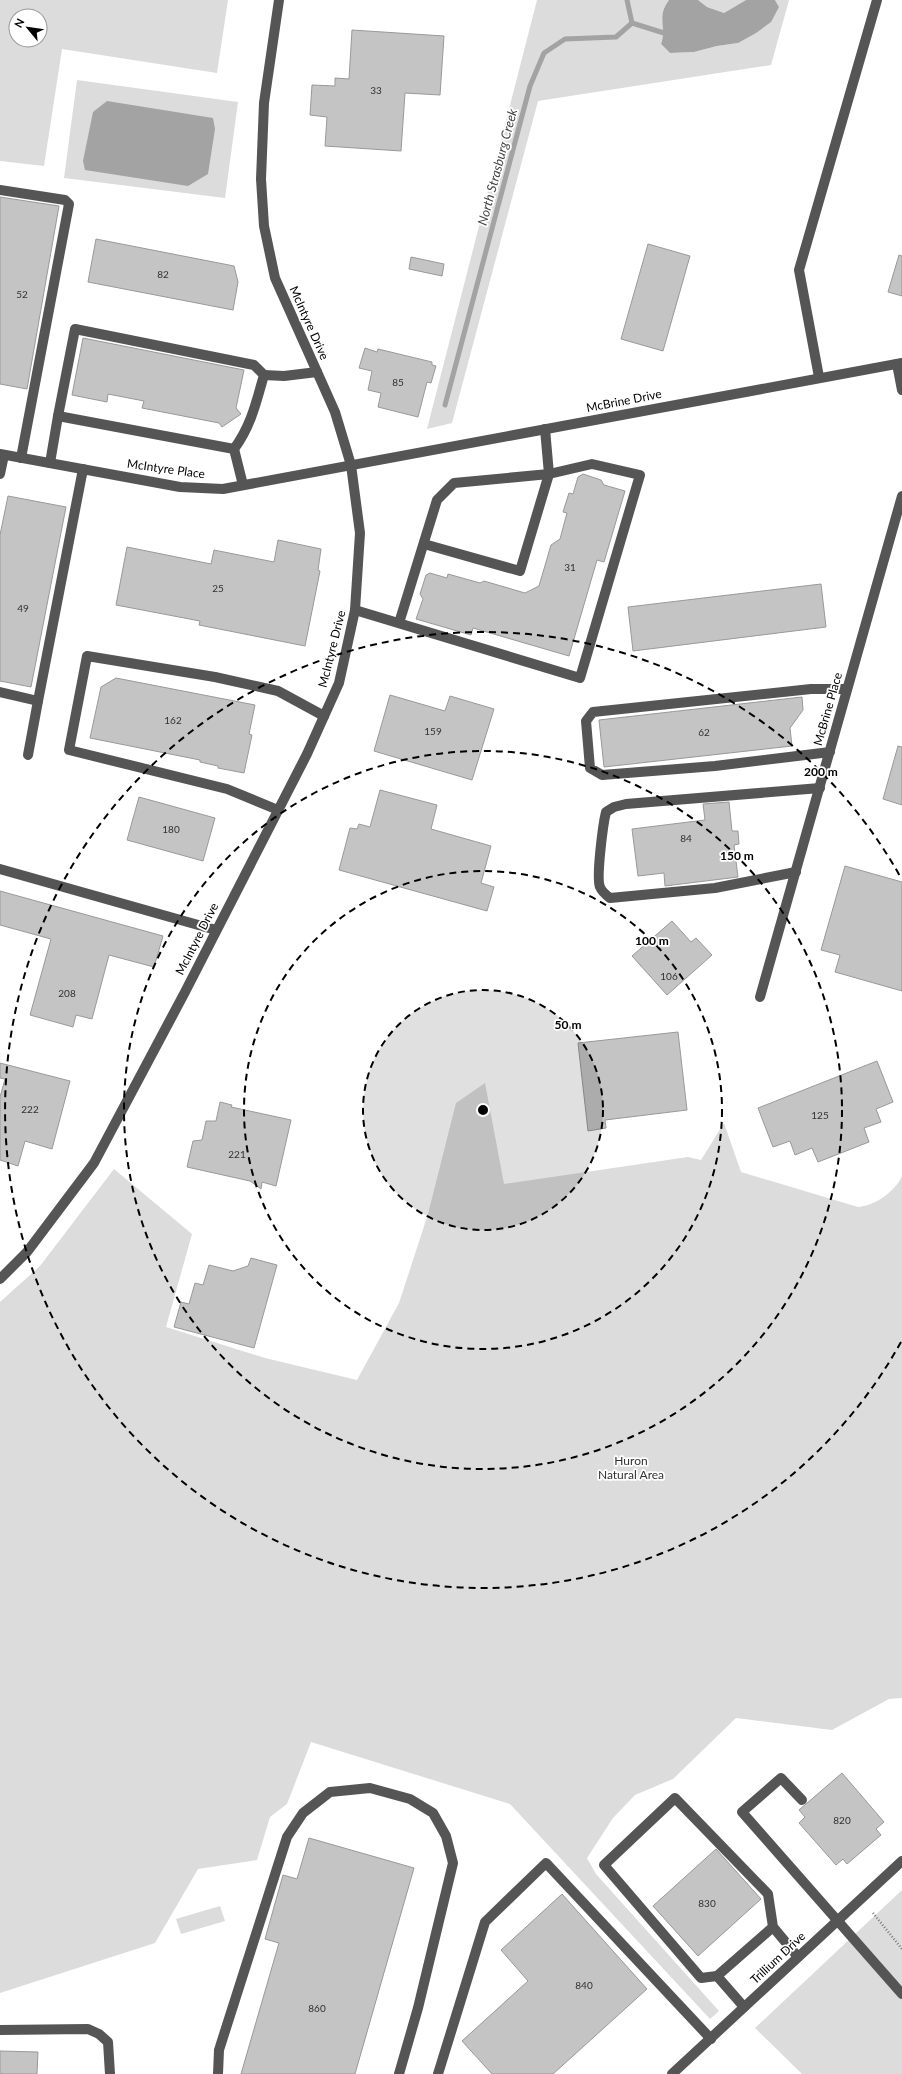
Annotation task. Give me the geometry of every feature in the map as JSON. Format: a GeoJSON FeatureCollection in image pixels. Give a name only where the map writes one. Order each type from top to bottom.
{"type":"FeatureCollection","features":[{"type":"Feature","properties":{"kind":"street","name":"McIntyre Drive"},"geometry":{"type":"LineString","coordinates":[[0,1279],[27,1252],[94,1163],[308,754],[339,683],[355,610],[360,533],[352,465],[335,412],[275,278],[264,226],[261,179],[264,103],[279,0]]}},
{"type":"Feature","properties":{"kind":"street"},"geometry":{"type":"LineString","coordinates":[[819,377],[799,270],[877,0]]}},
{"type":"Feature","properties":{"kind":"street"},"geometry":{"type":"LineString","coordinates":[[0,190],[65,200],[69,204],[21,458]]}},
{"type":"Feature","properties":{"kind":"street"},"geometry":{"type":"LineString","coordinates":[[50,463],[75,328],[254,365],[264,375],[284,376],[317,372]]}},
{"type":"Feature","properties":{"kind":"street"},"geometry":{"type":"LineString","coordinates":[[900,363],[902,390]]}},
{"type":"Feature","properties":{"kind":"street","name":"McBrine Drive"},"geometry":{"type":"LineString","coordinates":[[352,465],[900,363]]}},
{"type":"Feature","properties":{"kind":"street"},"geometry":{"type":"LineString","coordinates":[[242,485],[234,449],[246,433],[264,375]]}},
{"type":"Feature","properties":{"kind":"street"},"geometry":{"type":"LineString","coordinates":[[58,416],[234,449]]}},
{"type":"Feature","properties":{"kind":"street"},"geometry":{"type":"LineString","coordinates":[[424,544],[520,571],[549,474],[545,429]]}},
{"type":"Feature","properties":{"kind":"street"},"geometry":{"type":"LineString","coordinates":[[0,474],[2,454]]}},
{"type":"Feature","properties":{"kind":"street","name":"McIntyre Place"},"geometry":{"type":"LineString","coordinates":[[2,454],[180,487],[223,489],[352,465]]}},
{"type":"Feature","properties":{"kind":"street"},"geometry":{"type":"LineString","coordinates":[[355,610],[580,678],[640,475],[592,464],[549,474],[454,483],[437,500],[399,623]]}},
{"type":"Feature","properties":{"kind":"street"},"geometry":{"type":"LineString","coordinates":[[28,755],[83,469]]}},
{"type":"Feature","properties":{"kind":"street","name":"McBrine Place"},"geometry":{"type":"LineString","coordinates":[[760,997],[902,496]]}},
{"type":"Feature","properties":{"kind":"street"},"geometry":{"type":"LineString","coordinates":[[278,810],[227,789],[69,750],[87,656],[215,677],[278,690],[324,716]]}},
{"type":"Feature","properties":{"kind":"street"},"geometry":{"type":"LineString","coordinates":[[830,752],[715,766],[602,775],[590,768],[586,721],[593,712],[811,689],[847,689]]}},
{"type":"Feature","properties":{"kind":"street"},"geometry":{"type":"LineString","coordinates":[[0,692],[38,701]]}},
{"type":"Feature","properties":{"kind":"street"},"geometry":{"type":"LineString","coordinates":[[796,872],[715,888],[610,898],[605,895],[599,886],[603,824],[606,812],[614,807],[626,804],[820,788]]}},
{"type":"Feature","properties":{"kind":"street"},"geometry":{"type":"LineString","coordinates":[[0,869],[216,930]]}},
{"type":"Feature","properties":{"kind":"street"},"geometry":{"type":"LineString","coordinates":[[802,1800],[781,1778],[742,1812],[902,1994]]}},
{"type":"Feature","properties":{"kind":"street"},"geometry":{"type":"LineString","coordinates":[[218,2074],[219,2050],[287,1837],[303,1813],[330,1792],[370,1788],[410,1799],[433,1813],[446,1836],[453,1863],[418,2008],[398,2074]]}},
{"type":"Feature","properties":{"kind":"street"},"geometry":{"type":"LineString","coordinates":[[773,1927],[717,1976],[701,1978],[604,1865],[675,1798],[768,1894],[773,1927],[798,1957]]}},
{"type":"Feature","properties":{"kind":"street","name":"Trillium Drive"},"geometry":{"type":"LineString","coordinates":[[672,2074],[902,1861]]}},
{"type":"Feature","properties":{"kind":"street"},"geometry":{"type":"LineString","coordinates":[[438,2074],[485,1922],[546,1863],[710,2039]]}},
{"type":"Feature","properties":{"kind":"street"},"geometry":{"type":"LineString","coordinates":[[717,1976],[744,2007]]}},
{"type":"Feature","properties":{"kind":"street"},"geometry":{"type":"LineString","coordinates":[[0,2030],[88,2029],[98,2034],[108,2042],[110,2074]]}},
{"type":"Feature","properties":{"kind":"path"},"geometry":{"type":"LineString","coordinates":[[873,1913],[902,1949]]}},
{"type":"Feature","properties":{"kind":"green space"},"geometry":{"type":"Polygon","coordinates":[[[0,0],[228,0],[217,73],[62,49],[44,166],[0,161],[0,0]]]}},
{"type":"Feature","properties":{"kind":"green space"},"geometry":{"type":"Polygon","coordinates":[[[537,0],[669,0],[665,6],[662,17],[663,38],[661,44],[670,53],[694,52],[717,46],[738,43],[779,7],[775,0],[789,0],[771,65],[538,101],[452,423],[427,429],[537,0]]]}},
{"type":"Feature","properties":{"kind":"green space"},"geometry":{"type":"Polygon","coordinates":[[[698,0],[746,0],[724,13],[707,7],[698,0]]]}},
{"type":"Feature","properties":{"kind":"green space"},"geometry":{"type":"Polygon","coordinates":[[[77,80],[238,102],[225,198],[64,178],[77,80]]]}},
{"type":"Feature","properties":{"kind":"green space","name":"Huron Natural Area"},"geometry":{"type":"Polygon","coordinates":[[[485,1083],[504,1184],[688,1157],[701,1160],[724,1123],[741,1172],[858,1207],[871,1204],[889,1193],[899,1182],[902,1176],[902,1698],[889,1699],[832,1730],[736,1718],[673,1779],[635,1795],[613,1818],[587,1858],[596,1874],[719,2011],[710,2019],[510,1804],[311,1742],[287,1804],[270,1817],[257,1860],[198,1869],[155,1943],[0,1993],[0,1302],[40,1266],[114,1169],[192,1234],[166,1327],[265,1358],[357,1380],[399,1303],[428,1214],[456,1103],[485,1083]]]}},
{"type":"Feature","properties":{"kind":"green space"},"geometry":{"type":"Polygon","coordinates":[[[902,1890],[902,2074],[802,2074],[755,2028],[902,1890]]]}},
{"type":"Feature","properties":{"kind":"green space"},"geometry":{"type":"Polygon","coordinates":[[[220,1906],[225,1921],[181,1934],[176,1919],[220,1906]]]}},
{"type":"Feature","properties":{"kind":"shaded area"},"geometry":{"type":"Polygon","coordinates":[[[669,0],[698,0],[707,7],[724,13],[746,0],[775,0],[779,7],[771,22],[756,33],[738,43],[717,46],[694,52],[670,53],[661,44],[663,38],[662,17],[665,6],[669,0]]]}},
{"type":"Feature","properties":{"kind":"shaded area"},"geometry":{"type":"Polygon","coordinates":[[[107,101],[213,118],[215,129],[208,174],[188,186],[85,170],[83,161],[93,112],[107,101]]]}},
{"type":"Feature","properties":{"kind":"building"},"geometry":{"type":"Polygon","coordinates":[[[352,30],[444,36],[440,95],[405,93],[401,151],[325,146],[327,117],[310,115],[312,85],[335,86],[335,78],[349,79],[352,30]]]}},
{"type":"Feature","properties":{"kind":"building"},"geometry":{"type":"Polygon","coordinates":[[[0,197],[59,206],[27,389],[0,384],[0,197]]]}},
{"type":"Feature","properties":{"kind":"building"},"geometry":{"type":"Polygon","coordinates":[[[96,239],[234,266],[238,282],[233,310],[88,282],[96,239]]]}},
{"type":"Feature","properties":{"kind":"building"},"geometry":{"type":"Polygon","coordinates":[[[648,244],[690,256],[663,351],[621,339],[648,244]]]}},
{"type":"Feature","properties":{"kind":"building"},"geometry":{"type":"Polygon","coordinates":[[[899,255],[902,256],[902,296],[888,292],[899,255]]]}},
{"type":"Feature","properties":{"kind":"building"},"geometry":{"type":"Polygon","coordinates":[[[411,257],[444,264],[442,276],[409,269],[411,257]]]}},
{"type":"Feature","properties":{"kind":"building"},"geometry":{"type":"Polygon","coordinates":[[[83,338],[244,370],[236,408],[241,414],[222,427],[219,423],[142,408],[144,401],[108,394],[107,402],[72,395],[83,338]]]}},
{"type":"Feature","properties":{"kind":"building"},"geometry":{"type":"Polygon","coordinates":[[[365,348],[377,352],[378,349],[432,362],[432,365],[436,366],[431,383],[427,382],[418,417],[378,407],[381,393],[368,390],[372,371],[359,368],[365,348]]]}},
{"type":"Feature","properties":{"kind":"building"},"geometry":{"type":"Polygon","coordinates":[[[583,474],[601,480],[604,485],[625,491],[604,562],[597,560],[569,656],[473,628],[471,635],[416,619],[423,599],[420,594],[426,575],[430,573],[447,578],[448,574],[480,583],[484,581],[525,593],[539,586],[551,545],[560,539],[567,513],[563,512],[569,493],[573,494],[578,477],[583,474]]]}},
{"type":"Feature","properties":{"kind":"building"},"geometry":{"type":"Polygon","coordinates":[[[8,496],[66,507],[31,687],[0,681],[0,535],[8,496]]]}},
{"type":"Feature","properties":{"kind":"building"},"geometry":{"type":"Polygon","coordinates":[[[278,540],[321,549],[318,570],[320,571],[305,646],[199,625],[200,621],[116,605],[127,547],[211,564],[214,550],[274,562],[278,540]]]}},
{"type":"Feature","properties":{"kind":"building"},"geometry":{"type":"Polygon","coordinates":[[[821,584],[826,627],[633,651],[628,607],[821,584]]]}},
{"type":"Feature","properties":{"kind":"building"},"geometry":{"type":"Polygon","coordinates":[[[116,678],[255,705],[249,734],[252,735],[244,773],[218,768],[218,766],[200,762],[200,760],[90,738],[101,687],[116,678]]]}},
{"type":"Feature","properties":{"kind":"building"},"geometry":{"type":"Polygon","coordinates":[[[390,695],[445,711],[450,696],[494,709],[472,780],[374,751],[390,695]]]}},
{"type":"Feature","properties":{"kind":"building"},"geometry":{"type":"Polygon","coordinates":[[[802,697],[803,710],[790,728],[792,746],[604,767],[599,720],[802,697]]]}},
{"type":"Feature","properties":{"kind":"building"},"geometry":{"type":"Polygon","coordinates":[[[898,746],[902,747],[902,805],[883,799],[898,746]]]}},
{"type":"Feature","properties":{"kind":"building"},"geometry":{"type":"Polygon","coordinates":[[[380,790],[437,805],[431,829],[491,846],[481,883],[494,887],[487,911],[339,870],[350,828],[357,829],[359,824],[370,827],[380,790]]]}},
{"type":"Feature","properties":{"kind":"building"},"geometry":{"type":"Polygon","coordinates":[[[139,797],[215,818],[203,861],[127,840],[139,797]]]}},
{"type":"Feature","properties":{"kind":"building"},"geometry":{"type":"Polygon","coordinates":[[[729,802],[732,831],[738,831],[739,844],[734,845],[738,877],[665,886],[664,873],[638,876],[632,829],[705,820],[703,804],[729,802]]]}},
{"type":"Feature","properties":{"kind":"building"},"geometry":{"type":"Polygon","coordinates":[[[845,866],[902,882],[902,991],[835,972],[840,955],[821,950],[845,866]]]}},
{"type":"Feature","properties":{"kind":"building"},"geometry":{"type":"Polygon","coordinates":[[[0,891],[163,936],[154,967],[109,955],[92,1019],[76,1015],[73,1027],[30,1015],[51,939],[0,925],[0,891]]]}},
{"type":"Feature","properties":{"kind":"building"},"geometry":{"type":"Polygon","coordinates":[[[672,921],[691,942],[696,938],[712,955],[667,995],[632,956],[672,921]]]}},
{"type":"Feature","properties":{"kind":"building"},"geometry":{"type":"Polygon","coordinates":[[[678,1032],[687,1110],[605,1120],[606,1128],[588,1131],[578,1043],[678,1032]]]}},
{"type":"Feature","properties":{"kind":"building"},"geometry":{"type":"Polygon","coordinates":[[[877,1061],[893,1102],[876,1109],[881,1122],[864,1128],[869,1142],[818,1162],[812,1148],[795,1155],[790,1141],[773,1147],[758,1108],[877,1061]]]}},
{"type":"Feature","properties":{"kind":"building"},"geometry":{"type":"Polygon","coordinates":[[[0,1063],[70,1081],[52,1149],[25,1141],[18,1166],[0,1160],[0,1097],[5,1079],[0,1078],[0,1063]]]}},
{"type":"Feature","properties":{"kind":"building"},"geometry":{"type":"Polygon","coordinates":[[[220,1102],[232,1105],[231,1107],[291,1120],[276,1186],[262,1182],[261,1189],[250,1181],[187,1167],[193,1141],[202,1140],[206,1121],[216,1121],[220,1102]]]}},
{"type":"Feature","properties":{"kind":"building"},"geometry":{"type":"Polygon","coordinates":[[[251,1258],[277,1265],[254,1348],[174,1327],[181,1302],[189,1304],[195,1283],[203,1285],[209,1265],[233,1271],[248,1266],[251,1258]]]}},
{"type":"Feature","properties":{"kind":"building"},"geometry":{"type":"Polygon","coordinates":[[[842,1773],[884,1822],[876,1829],[881,1835],[847,1864],[843,1859],[836,1865],[799,1823],[805,1817],[799,1810],[842,1773]]]}},
{"type":"Feature","properties":{"kind":"building"},"geometry":{"type":"Polygon","coordinates":[[[309,1838],[414,1868],[355,2074],[241,2074],[279,1943],[265,1939],[283,1875],[297,1879],[309,1838]]]}},
{"type":"Feature","properties":{"kind":"building"},"geometry":{"type":"Polygon","coordinates":[[[716,1849],[761,1899],[698,1956],[653,1906],[716,1849]]]}},
{"type":"Feature","properties":{"kind":"building"},"geometry":{"type":"Polygon","coordinates":[[[562,1894],[647,1989],[553,2074],[492,2074],[462,2041],[528,1981],[501,1950],[562,1894]]]}},
{"type":"Feature","properties":{"kind":"building"},"geometry":{"type":"Polygon","coordinates":[[[0,2051],[38,2052],[37,2074],[0,2074],[0,2051]]]}},
{"type":"Feature","properties":{"kind":"waterway","name":"North Strasburg Creek"},"geometry":{"type":"LineString","coordinates":[[445,405],[530,86],[544,53],[565,39],[616,37],[632,23],[627,0]]}},
{"type":"Feature","properties":{"kind":"waterway"},"geometry":{"type":"LineString","coordinates":[[632,23],[664,33]]}}]}
